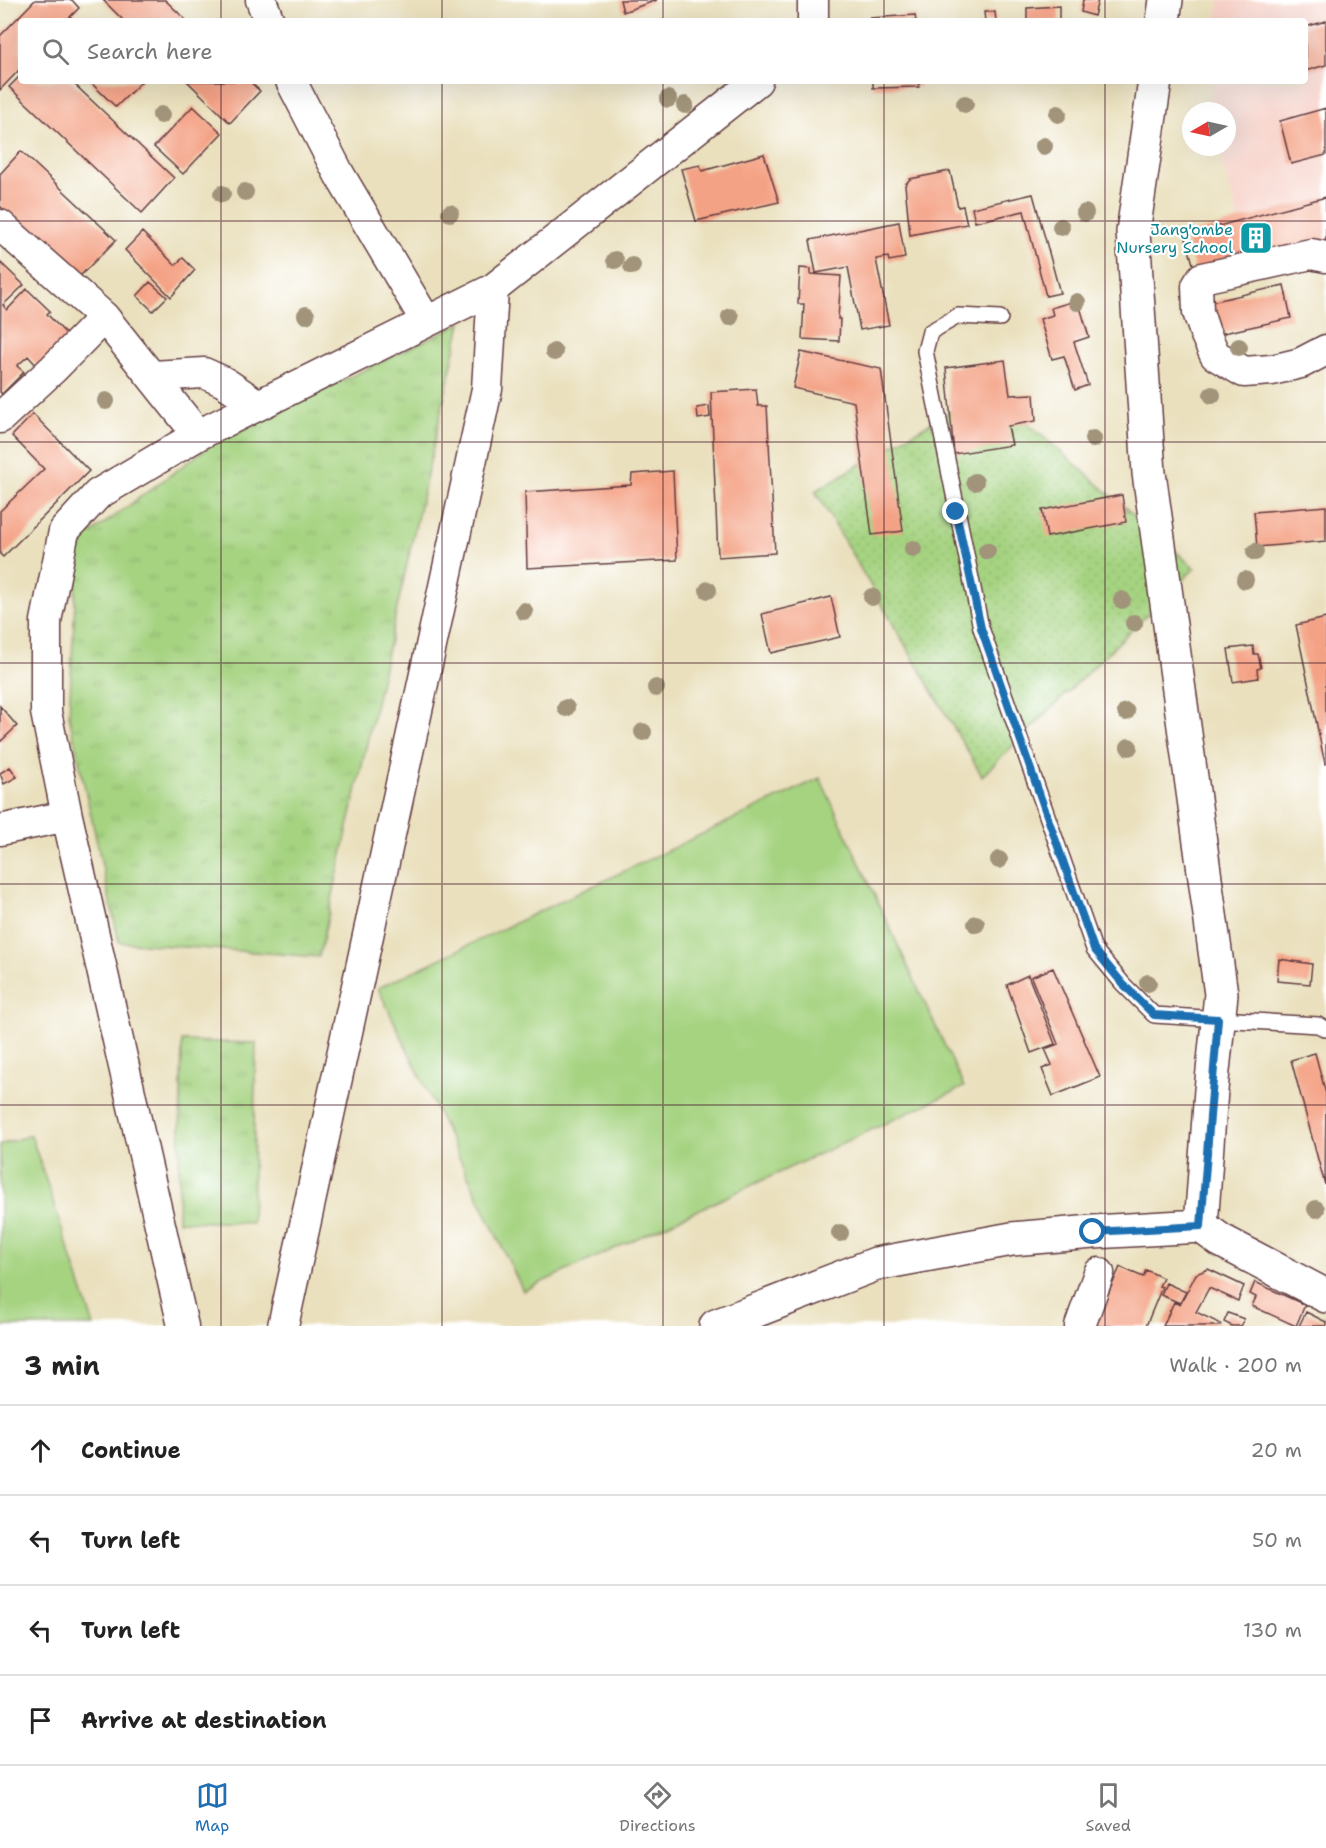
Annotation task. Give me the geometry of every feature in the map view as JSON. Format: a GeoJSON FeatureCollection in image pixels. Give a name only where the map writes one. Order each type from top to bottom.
{"type":"FeatureCollection","features":[{"type":"Feature","properties":{"kind":"main road"},"geometry":{"type":"LineString","coordinates":[[1163,18],[1166,0]]}},
{"type":"Feature","properties":{"kind":"main road"},"geometry":{"type":"LineString","coordinates":[[1155,84],[1133,232],[1149,473],[1221,994],[1201,1226]]}},
{"type":"Feature","properties":{"kind":"main road"},"geometry":{"type":"LineString","coordinates":[[716,1326],[876,1264],[1012,1239],[1201,1226],[1220,1240],[1326,1296]]}},
{"type":"Feature","properties":{"kind":"street"},"geometry":{"type":"LineString","coordinates":[[261,0],[268,18]]}},
{"type":"Feature","properties":{"kind":"street"},"geometry":{"type":"LineString","coordinates":[[813,0],[813,18]]}},
{"type":"Feature","properties":{"kind":"street"},"geometry":{"type":"LineString","coordinates":[[293,84],[339,174],[426,321]]}},
{"type":"Feature","properties":{"kind":"street"},"geometry":{"type":"LineString","coordinates":[[183,1326],[67,816],[46,712],[46,621],[64,531],[98,494],[198,435],[493,289],[753,84]]}},
{"type":"Feature","properties":{"kind":"street"},"geometry":{"type":"LineString","coordinates":[[0,225],[104,317],[198,435]]}},
{"type":"Feature","properties":{"kind":"street"},"geometry":{"type":"LineString","coordinates":[[1326,257],[1311,254],[1219,273],[1202,278],[1197,286],[1198,312],[1215,355],[1244,372],[1272,370],[1301,363],[1326,350]]}},
{"type":"Feature","properties":{"kind":"street"},"geometry":{"type":"LineString","coordinates":[[283,1326],[487,389],[493,289]]}},
{"type":"Feature","properties":{"kind":"street"},"geometry":{"type":"LineString","coordinates":[[0,418],[104,317]]}},
{"type":"Feature","properties":{"kind":"street"},"geometry":{"type":"LineString","coordinates":[[152,376],[204,373],[224,382],[258,405]]}},
{"type":"Feature","properties":{"kind":"street"},"geometry":{"type":"LineString","coordinates":[[0,830],[67,816]]}},
{"type":"Feature","properties":{"kind":"street"},"geometry":{"type":"LineString","coordinates":[[1080,1326],[1099,1273]]}},
{"type":"Feature","properties":{"kind":"lane"},"geometry":{"type":"LineString","coordinates":[[1000,318],[958,316],[930,332],[925,351],[981,628],[1094,949],[1123,984],[1154,1015],[1318,1025],[1326,1029]]}},
{"type":"Feature","properties":{"kind":"shaded area"},"geometry":{"type":"Polygon","coordinates":[[[1219,0],[1326,0],[1326,247],[1251,262],[1221,156],[1236,156],[1236,102],[1211,102],[1213,84],[1308,84],[1308,18],[1217,18],[1219,0]]]}},
{"type":"Feature","properties":{"kind":"green space"},"geometry":{"type":"Polygon","coordinates":[[[461,323],[319,957],[119,942],[69,716],[78,543],[214,443],[461,323]]]}},
{"type":"Feature","properties":{"kind":"green space"},"geometry":{"type":"Polygon","coordinates":[[[988,389],[1195,568],[982,776],[815,491],[988,389]]]}},
{"type":"Feature","properties":{"kind":"green space"},"geometry":{"type":"Polygon","coordinates":[[[820,778],[964,1087],[523,1291],[378,988],[820,778]]]}},
{"type":"Feature","properties":{"kind":"green space"},"geometry":{"type":"Polygon","coordinates":[[[182,1041],[256,1043],[252,1223],[178,1221],[182,1041]]]}},
{"type":"Feature","properties":{"kind":"green space"},"geometry":{"type":"Polygon","coordinates":[[[31,1135],[94,1326],[0,1326],[0,1145],[31,1135]]]}},
{"type":"Feature","properties":{"kind":"building"},"geometry":{"type":"Polygon","coordinates":[[[35,0],[72,0],[79,8],[69,18],[18,18],[18,71],[0,90],[0,36],[35,0]]]}},
{"type":"Feature","properties":{"kind":"building"},"geometry":{"type":"Polygon","coordinates":[[[103,0],[165,0],[184,18],[121,18],[103,0]]]}},
{"type":"Feature","properties":{"kind":"building"},"geometry":{"type":"Polygon","coordinates":[[[620,0],[657,0],[623,12],[620,0]]]}},
{"type":"Feature","properties":{"kind":"building"},"geometry":{"type":"Polygon","coordinates":[[[1083,0],[1098,0],[1094,16],[1081,12],[1083,0]]]}},
{"type":"Feature","properties":{"kind":"building"},"geometry":{"type":"Polygon","coordinates":[[[1059,6],[1059,18],[1027,18],[1027,8],[1059,6]]]}},
{"type":"Feature","properties":{"kind":"building"},"geometry":{"type":"Polygon","coordinates":[[[984,12],[995,12],[996,18],[985,18],[984,12]]]}},
{"type":"Feature","properties":{"kind":"building"},"geometry":{"type":"Polygon","coordinates":[[[915,15],[916,18],[870,18],[915,15]]]}},
{"type":"Feature","properties":{"kind":"building"},"geometry":{"type":"Polygon","coordinates":[[[1326,21],[1326,65],[1308,70],[1308,26],[1326,21]]]}},
{"type":"Feature","properties":{"kind":"building"},"geometry":{"type":"Polygon","coordinates":[[[18,78],[18,84],[74,84],[174,178],[142,213],[9,87],[18,78]]]}},
{"type":"Feature","properties":{"kind":"building"},"geometry":{"type":"Polygon","coordinates":[[[92,84],[139,84],[116,107],[92,84]]]}},
{"type":"Feature","properties":{"kind":"building"},"geometry":{"type":"Polygon","coordinates":[[[190,84],[252,84],[260,91],[230,123],[190,84]]]}},
{"type":"Feature","properties":{"kind":"building"},"geometry":{"type":"Polygon","coordinates":[[[873,84],[919,84],[919,87],[873,88],[873,84]]]}},
{"type":"Feature","properties":{"kind":"building"},"geometry":{"type":"Polygon","coordinates":[[[193,106],[222,133],[183,174],[154,147],[193,106]]]}},
{"type":"Feature","properties":{"kind":"building"},"geometry":{"type":"Polygon","coordinates":[[[1326,108],[1326,155],[1291,164],[1280,121],[1326,108]]]}},
{"type":"Feature","properties":{"kind":"building"},"geometry":{"type":"Polygon","coordinates":[[[21,151],[116,240],[77,279],[0,206],[0,174],[21,151]]]}},
{"type":"Feature","properties":{"kind":"building"},"geometry":{"type":"Polygon","coordinates":[[[764,154],[779,202],[696,221],[681,169],[700,165],[702,171],[764,154]]]}},
{"type":"Feature","properties":{"kind":"building"},"geometry":{"type":"Polygon","coordinates":[[[950,171],[958,207],[963,206],[967,224],[910,235],[905,185],[910,179],[950,171]]]}},
{"type":"Feature","properties":{"kind":"building"},"geometry":{"type":"Polygon","coordinates":[[[1033,194],[1060,293],[1046,296],[1024,211],[975,222],[972,208],[1033,194]]]}},
{"type":"Feature","properties":{"kind":"building","name":"Jang'ombe Nursery School"},"geometry":{"type":"Polygon","coordinates":[[[1326,197],[1326,240],[1196,275],[1185,235],[1326,197]]]}},
{"type":"Feature","properties":{"kind":"building"},"geometry":{"type":"Polygon","coordinates":[[[899,222],[905,258],[889,261],[888,257],[876,259],[889,325],[860,330],[848,267],[816,273],[810,240],[899,222]]]}},
{"type":"Feature","properties":{"kind":"building"},"geometry":{"type":"Polygon","coordinates":[[[142,232],[175,265],[183,258],[195,270],[171,297],[125,250],[142,232]]]}},
{"type":"Feature","properties":{"kind":"building"},"geometry":{"type":"Polygon","coordinates":[[[1,263],[24,285],[3,305],[7,310],[27,289],[50,311],[47,314],[70,338],[37,366],[28,356],[17,366],[24,372],[2,394],[0,392],[1,263]]]}},
{"type":"Feature","properties":{"kind":"building"},"geometry":{"type":"Polygon","coordinates":[[[800,268],[811,269],[811,274],[841,276],[839,341],[802,339],[804,304],[798,304],[800,268]]]}},
{"type":"Feature","properties":{"kind":"building"},"geometry":{"type":"Polygon","coordinates":[[[150,282],[167,297],[153,311],[137,296],[150,282]]]}},
{"type":"Feature","properties":{"kind":"building"},"geometry":{"type":"Polygon","coordinates":[[[1284,285],[1291,318],[1219,334],[1211,302],[1284,285]]]}},
{"type":"Feature","properties":{"kind":"building"},"geometry":{"type":"Polygon","coordinates":[[[1078,300],[1089,337],[1074,342],[1088,385],[1075,390],[1064,356],[1052,359],[1040,319],[1053,315],[1051,308],[1078,300]]]}},
{"type":"Feature","properties":{"kind":"building"},"geometry":{"type":"Polygon","coordinates":[[[801,352],[881,369],[903,531],[872,535],[854,402],[793,388],[801,352]]]}},
{"type":"Feature","properties":{"kind":"building"},"geometry":{"type":"Polygon","coordinates":[[[1005,360],[1010,395],[1034,394],[1036,421],[1008,426],[1012,445],[954,454],[946,368],[1005,360]]]}},
{"type":"Feature","properties":{"kind":"building"},"geometry":{"type":"Polygon","coordinates":[[[756,389],[758,406],[767,406],[775,553],[718,557],[711,392],[756,389]]]}},
{"type":"Feature","properties":{"kind":"building"},"geometry":{"type":"Polygon","coordinates":[[[709,406],[710,417],[698,419],[697,408],[709,406]]]}},
{"type":"Feature","properties":{"kind":"building"},"geometry":{"type":"Polygon","coordinates":[[[33,414],[89,471],[3,557],[0,554],[0,511],[44,469],[12,436],[33,414]]]}},
{"type":"Feature","properties":{"kind":"building"},"geometry":{"type":"Polygon","coordinates":[[[673,471],[677,560],[527,568],[525,492],[631,485],[632,474],[673,471]]]}},
{"type":"Feature","properties":{"kind":"building"},"geometry":{"type":"Polygon","coordinates":[[[1122,495],[1126,522],[1047,537],[1042,510],[1122,495]]]}},
{"type":"Feature","properties":{"kind":"building"},"geometry":{"type":"Polygon","coordinates":[[[1326,506],[1326,541],[1257,547],[1254,512],[1326,506]]]}},
{"type":"Feature","properties":{"kind":"building"},"geometry":{"type":"Polygon","coordinates":[[[831,597],[840,637],[771,653],[762,614],[831,597]]]}},
{"type":"Feature","properties":{"kind":"building"},"geometry":{"type":"Polygon","coordinates":[[[1326,618],[1326,764],[1325,764],[1296,625],[1326,618]]]}},
{"type":"Feature","properties":{"kind":"building"},"geometry":{"type":"Polygon","coordinates":[[[1253,646],[1254,654],[1258,654],[1261,668],[1257,669],[1258,678],[1233,682],[1228,649],[1253,646]]]}},
{"type":"Feature","properties":{"kind":"building"},"geometry":{"type":"Polygon","coordinates":[[[0,706],[17,726],[0,742],[0,706]]]}},
{"type":"Feature","properties":{"kind":"building"},"geometry":{"type":"Polygon","coordinates":[[[10,767],[17,777],[4,784],[0,773],[10,767]]]}},
{"type":"Feature","properties":{"kind":"building"},"geometry":{"type":"Polygon","coordinates":[[[1279,959],[1312,964],[1310,984],[1277,981],[1279,959]]]}},
{"type":"Feature","properties":{"kind":"building"},"geometry":{"type":"Polygon","coordinates":[[[1053,968],[1100,1077],[1053,1096],[1042,1069],[1052,1065],[1045,1049],[1058,1044],[1031,977],[1053,968]]]}},
{"type":"Feature","properties":{"kind":"building"},"geometry":{"type":"Polygon","coordinates":[[[1028,975],[1055,1044],[1031,1053],[1007,985],[1028,975]]]}},
{"type":"Feature","properties":{"kind":"building"},"geometry":{"type":"Polygon","coordinates":[[[1315,1053],[1326,1094],[1325,1185],[1291,1060],[1315,1053]]]}},
{"type":"Feature","properties":{"kind":"building"},"geometry":{"type":"Polygon","coordinates":[[[1120,1267],[1143,1277],[1146,1270],[1163,1278],[1159,1286],[1162,1287],[1146,1326],[1094,1326],[1120,1267]]]}},
{"type":"Feature","properties":{"kind":"building"},"geometry":{"type":"Polygon","coordinates":[[[1208,1269],[1244,1286],[1238,1301],[1209,1288],[1196,1312],[1221,1324],[1220,1326],[1163,1326],[1174,1302],[1180,1305],[1196,1274],[1208,1269]]]}},
{"type":"Feature","properties":{"kind":"building"},"geometry":{"type":"Polygon","coordinates":[[[1255,1282],[1305,1305],[1296,1326],[1252,1306],[1256,1297],[1250,1294],[1255,1282]]]}},
{"type":"Feature","properties":{"kind":"building"},"geometry":{"type":"Polygon","coordinates":[[[1166,1283],[1186,1292],[1180,1303],[1161,1295],[1166,1283]]]}},
{"type":"Feature","properties":{"kind":"building"},"geometry":{"type":"Polygon","coordinates":[[[1306,1312],[1326,1322],[1326,1326],[1299,1326],[1306,1312]]]}},
{"type":"Feature","properties":{"kind":"building"},"geometry":{"type":"Polygon","coordinates":[[[1228,1313],[1244,1319],[1241,1326],[1232,1326],[1224,1322],[1228,1313]]]}},
{"type":"Feature","properties":{"kind":"place","name":"Jang'ombe Nursery School"},"geometry":{"type":"Point","coordinates":[1256,238]}},
{"type":"Feature","properties":{"kind":"route"},"geometry":{"type":"LineString","coordinates":[[956,512],[981,628],[1094,949],[1123,984],[1154,1015],[1218,1019],[1201,1226],[1093,1232]]}}]}
